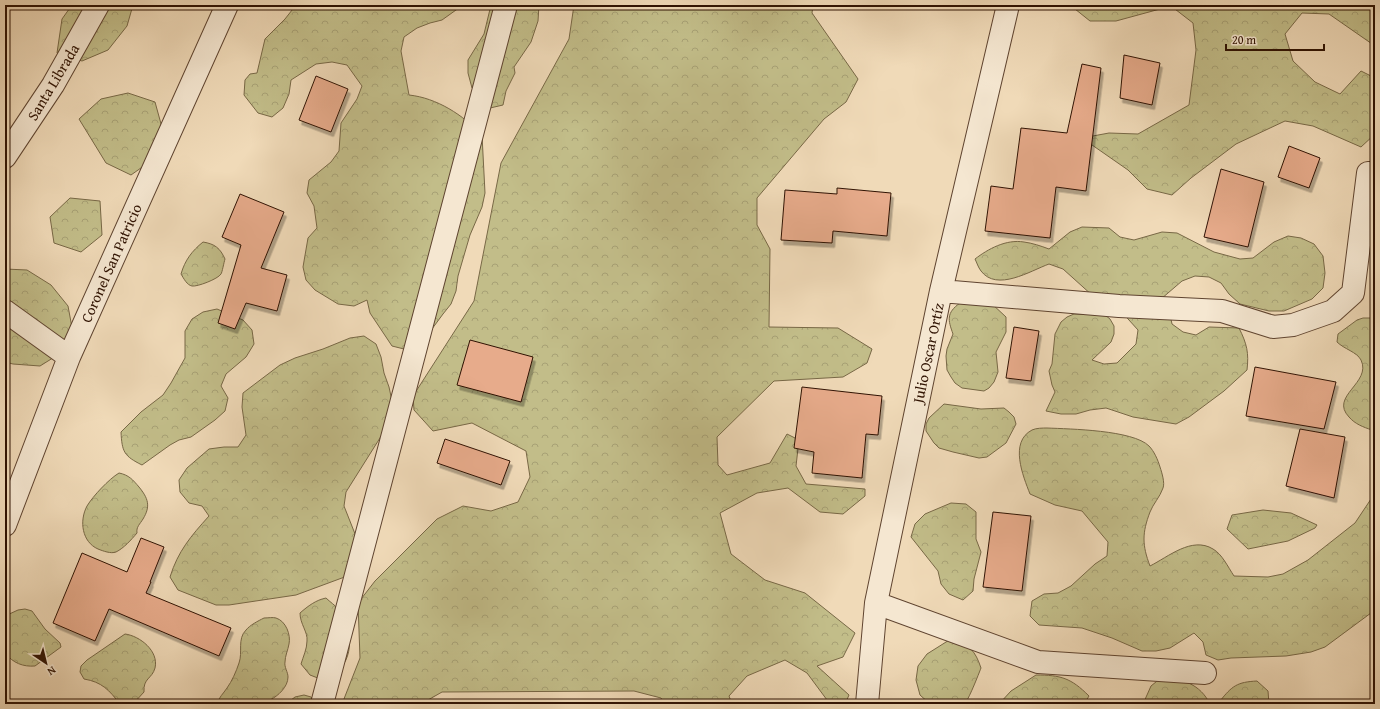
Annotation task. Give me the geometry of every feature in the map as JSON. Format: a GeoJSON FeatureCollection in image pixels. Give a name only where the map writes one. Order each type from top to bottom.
{"type":"FeatureCollection","features":[{"type":"Feature","properties":{"kind":"street","name":"Santa Librada"},"geometry":{"type":"LineString","coordinates":[[5,157],[53,85],[98,5]]}},
{"type":"Feature","properties":{"kind":"street","name":"Coronel San Patricio"},"geometry":{"type":"LineString","coordinates":[[5,525],[69,357],[227,5]]}},
{"type":"Feature","properties":{"kind":"street"},"geometry":{"type":"LineString","coordinates":[[322,704],[506,5]]}},
{"type":"Feature","properties":{"kind":"street","name":"Julio Oscar Ortíz"},"geometry":{"type":"LineString","coordinates":[[867,704],[876,603],[941,291],[1008,5]]}},
{"type":"Feature","properties":{"kind":"street"},"geometry":{"type":"LineString","coordinates":[[941,291],[1119,306],[1222,311],[1274,327],[1293,325],[1333,311],[1353,293],[1368,173]]}},
{"type":"Feature","properties":{"kind":"street"},"geometry":{"type":"LineString","coordinates":[[5,311],[69,357]]}},
{"type":"Feature","properties":{"kind":"street"},"geometry":{"type":"LineString","coordinates":[[876,603],[1038,662],[1205,673]]}},
{"type":"Feature","properties":{"kind":"green space"},"geometry":{"type":"Polygon","coordinates":[[[72,5],[133,5],[127,26],[108,50],[82,61],[57,53],[62,19],[72,5]]]}},
{"type":"Feature","properties":{"kind":"green space"},"geometry":{"type":"Polygon","coordinates":[[[296,5],[463,5],[442,20],[417,28],[404,37],[401,51],[409,95],[430,100],[449,109],[467,121],[482,135],[485,193],[482,207],[470,235],[458,276],[456,291],[451,304],[418,348],[404,349],[392,346],[370,313],[367,300],[354,306],[338,304],[315,290],[306,280],[303,267],[308,238],[317,228],[314,206],[307,193],[309,180],[331,162],[339,151],[341,123],[357,99],[362,86],[347,65],[332,62],[316,64],[291,80],[289,94],[283,108],[272,117],[258,113],[244,95],[245,80],[250,74],[257,73],[265,39],[285,19],[296,5]]]}},
{"type":"Feature","properties":{"kind":"green space"},"geometry":{"type":"Polygon","coordinates":[[[491,5],[539,5],[538,21],[531,42],[514,67],[515,73],[506,91],[503,105],[490,108],[472,88],[468,73],[468,60],[484,34],[491,5]]]}},
{"type":"Feature","properties":{"kind":"green space"},"geometry":{"type":"Polygon","coordinates":[[[574,5],[813,5],[812,13],[858,79],[846,102],[824,119],[757,198],[757,225],[770,249],[769,327],[838,328],[872,349],[867,363],[843,377],[774,381],[717,437],[718,465],[727,475],[770,463],[787,434],[799,440],[796,466],[806,484],[865,489],[865,496],[843,514],[820,512],[788,488],[757,493],[720,513],[731,554],[765,580],[805,593],[855,633],[843,657],[817,666],[849,695],[845,704],[830,704],[807,673],[785,660],[747,676],[729,696],[732,704],[665,704],[661,698],[634,691],[442,692],[421,704],[342,704],[360,658],[358,603],[375,581],[437,519],[463,506],[491,511],[518,502],[530,477],[526,451],[472,423],[433,431],[414,410],[413,396],[474,301],[501,163],[569,39],[574,5]]]}},
{"type":"Feature","properties":{"kind":"green space"},"geometry":{"type":"Polygon","coordinates":[[[1070,5],[1375,5],[1375,46],[1329,14],[1302,13],[1285,34],[1293,61],[1315,82],[1340,94],[1361,71],[1375,78],[1375,134],[1361,147],[1313,126],[1285,121],[1236,144],[1191,178],[1172,195],[1147,189],[1128,170],[1082,138],[1109,133],[1138,134],[1189,105],[1196,50],[1193,23],[1171,6],[1116,21],[1090,21],[1070,5]]]}},
{"type":"Feature","properties":{"kind":"green space"},"geometry":{"type":"Polygon","coordinates":[[[128,93],[155,102],[163,131],[155,158],[131,175],[106,163],[79,119],[101,99],[128,93]]]}},
{"type":"Feature","properties":{"kind":"green space"},"geometry":{"type":"Polygon","coordinates":[[[70,198],[100,201],[102,235],[81,252],[54,243],[50,217],[70,198]]]}},
{"type":"Feature","properties":{"kind":"green space"},"geometry":{"type":"Polygon","coordinates":[[[1082,227],[1109,228],[1120,237],[1134,240],[1162,232],[1177,233],[1214,252],[1240,259],[1253,258],[1274,242],[1288,236],[1301,238],[1314,244],[1323,256],[1325,273],[1323,288],[1312,299],[1284,311],[1269,311],[1240,304],[1229,294],[1221,283],[1209,277],[1195,276],[1182,281],[1161,299],[1169,310],[1172,324],[1183,332],[1196,335],[1209,327],[1239,328],[1246,344],[1248,359],[1247,370],[1224,391],[1189,417],[1176,424],[1133,417],[1106,408],[1076,414],[1061,414],[1046,411],[1055,392],[1049,371],[1052,364],[1055,334],[1061,322],[1074,314],[1105,315],[1110,319],[1114,326],[1114,334],[1111,342],[1092,360],[1104,364],[1117,363],[1136,344],[1138,330],[1119,309],[1093,296],[1063,269],[1049,264],[1014,278],[996,280],[988,277],[981,271],[975,259],[991,248],[1004,243],[1017,241],[1027,242],[1049,249],[1070,232],[1082,227]]]}},
{"type":"Feature","properties":{"kind":"green space"},"geometry":{"type":"Polygon","coordinates":[[[203,242],[217,247],[225,259],[221,274],[219,276],[203,284],[192,286],[184,280],[181,274],[189,256],[203,242]]]}},
{"type":"Feature","properties":{"kind":"green space"},"geometry":{"type":"Polygon","coordinates":[[[5,269],[27,270],[51,285],[68,306],[73,333],[64,351],[40,366],[5,362],[5,269]]]}},
{"type":"Feature","properties":{"kind":"green space"},"geometry":{"type":"Polygon","coordinates":[[[960,303],[991,303],[1006,317],[1006,332],[996,352],[998,372],[994,382],[984,391],[962,388],[955,383],[947,370],[947,349],[953,334],[949,317],[952,310],[960,303]]]}},
{"type":"Feature","properties":{"kind":"green space"},"geometry":{"type":"Polygon","coordinates":[[[217,309],[243,320],[252,330],[254,344],[246,357],[226,374],[221,386],[228,398],[225,411],[191,437],[179,440],[170,445],[142,465],[131,459],[125,453],[122,444],[121,432],[141,412],[163,395],[171,383],[185,358],[185,331],[192,319],[203,312],[217,309]]]}},
{"type":"Feature","properties":{"kind":"green space"},"geometry":{"type":"Polygon","coordinates":[[[1363,318],[1375,318],[1375,427],[1372,430],[1354,422],[1344,409],[1344,402],[1361,376],[1363,368],[1359,357],[1337,342],[1338,334],[1357,320],[1363,318]]]}},
{"type":"Feature","properties":{"kind":"green space"},"geometry":{"type":"Polygon","coordinates":[[[364,336],[376,344],[381,357],[392,401],[385,430],[346,492],[344,506],[359,544],[350,575],[296,595],[229,605],[216,605],[178,590],[170,577],[173,568],[186,544],[209,516],[202,506],[189,503],[180,492],[179,480],[187,468],[209,449],[238,447],[246,435],[242,407],[243,393],[280,365],[350,338],[364,336]]]}},
{"type":"Feature","properties":{"kind":"green space"},"geometry":{"type":"Polygon","coordinates":[[[944,404],[981,409],[1004,408],[1014,417],[1016,424],[1006,443],[987,457],[979,458],[953,452],[939,448],[926,431],[926,424],[929,418],[944,404]]]}},
{"type":"Feature","properties":{"kind":"green space"},"geometry":{"type":"Polygon","coordinates":[[[1037,428],[1101,431],[1130,437],[1141,441],[1151,448],[1158,461],[1164,486],[1150,512],[1144,533],[1144,545],[1150,566],[1180,549],[1197,545],[1205,546],[1216,551],[1225,561],[1234,576],[1268,577],[1283,574],[1308,560],[1355,523],[1375,493],[1375,610],[1325,647],[1311,652],[1286,656],[1231,658],[1218,660],[1206,655],[1203,642],[1194,633],[1170,648],[1156,651],[1142,651],[1112,638],[1082,628],[1039,625],[1030,616],[1032,601],[1044,594],[1058,593],[1071,586],[1095,564],[1107,556],[1108,542],[1082,511],[1055,505],[1030,494],[1021,469],[1019,451],[1021,443],[1025,435],[1032,430],[1037,428]]]}},
{"type":"Feature","properties":{"kind":"green space"},"geometry":{"type":"Polygon","coordinates":[[[119,473],[128,476],[137,484],[145,495],[148,506],[138,527],[137,533],[122,548],[114,553],[98,549],[88,541],[85,536],[83,518],[87,506],[93,497],[106,483],[119,473]]]}},
{"type":"Feature","properties":{"kind":"green space"},"geometry":{"type":"Polygon","coordinates":[[[951,503],[966,504],[976,512],[976,539],[981,552],[974,579],[973,591],[963,600],[949,594],[941,584],[938,571],[911,537],[915,524],[925,514],[951,503]]]}},
{"type":"Feature","properties":{"kind":"green space"},"geometry":{"type":"Polygon","coordinates":[[[1263,510],[1291,513],[1317,525],[1315,528],[1288,541],[1248,549],[1227,529],[1232,515],[1263,510]]]}},
{"type":"Feature","properties":{"kind":"green space"},"geometry":{"type":"Polygon","coordinates":[[[326,598],[343,616],[349,634],[350,643],[349,652],[341,668],[332,676],[323,680],[310,675],[301,664],[307,638],[300,613],[312,604],[326,598]]]}},
{"type":"Feature","properties":{"kind":"green space"},"geometry":{"type":"Polygon","coordinates":[[[25,609],[32,611],[45,629],[60,643],[61,647],[35,666],[18,664],[5,653],[5,616],[18,610],[25,609]]]}},
{"type":"Feature","properties":{"kind":"green space"},"geometry":{"type":"Polygon","coordinates":[[[264,618],[275,618],[280,620],[287,629],[289,646],[285,658],[285,664],[288,681],[282,691],[276,696],[270,700],[258,704],[217,704],[220,697],[231,682],[238,666],[243,634],[250,626],[264,618]]]}},
{"type":"Feature","properties":{"kind":"green space"},"geometry":{"type":"Polygon","coordinates":[[[125,634],[137,638],[147,645],[154,656],[155,662],[154,672],[146,681],[144,692],[133,704],[120,704],[105,687],[96,682],[84,679],[80,672],[81,666],[87,660],[125,634]]]}},
{"type":"Feature","properties":{"kind":"green space"},"geometry":{"type":"Polygon","coordinates":[[[954,637],[974,653],[981,668],[971,693],[964,704],[930,704],[920,695],[916,680],[918,666],[927,654],[954,637]]]}},
{"type":"Feature","properties":{"kind":"green space"},"geometry":{"type":"Polygon","coordinates":[[[1036,675],[1059,677],[1071,681],[1089,696],[1084,704],[999,704],[1011,691],[1036,675]]]}},
{"type":"Feature","properties":{"kind":"green space"},"geometry":{"type":"Polygon","coordinates":[[[1162,677],[1184,681],[1196,687],[1206,697],[1210,704],[1143,704],[1151,686],[1162,677]]]}},
{"type":"Feature","properties":{"kind":"green space"},"geometry":{"type":"Polygon","coordinates":[[[1257,681],[1268,691],[1269,704],[1222,704],[1220,701],[1232,688],[1244,682],[1257,681]]]}},
{"type":"Feature","properties":{"kind":"green space"},"geometry":{"type":"Polygon","coordinates":[[[304,695],[311,697],[317,704],[286,704],[295,697],[304,695]]]}},
{"type":"Feature","properties":{"kind":"building"},"geometry":{"type":"Polygon","coordinates":[[[1124,55],[1160,63],[1152,105],[1120,98],[1124,55]]]}},
{"type":"Feature","properties":{"kind":"building"},"geometry":{"type":"Polygon","coordinates":[[[1082,64],[1101,68],[1086,191],[1056,187],[1050,238],[985,231],[991,186],[1013,189],[1021,128],[1067,133],[1082,64]]]}},
{"type":"Feature","properties":{"kind":"building"},"geometry":{"type":"Polygon","coordinates":[[[316,76],[348,89],[331,132],[299,120],[316,76]]]}},
{"type":"Feature","properties":{"kind":"building"},"geometry":{"type":"Polygon","coordinates":[[[1289,146],[1320,158],[1309,188],[1278,177],[1289,146]]]}},
{"type":"Feature","properties":{"kind":"building"},"geometry":{"type":"Polygon","coordinates":[[[1221,169],[1264,182],[1248,247],[1204,237],[1221,169]]]}},
{"type":"Feature","properties":{"kind":"building"},"geometry":{"type":"Polygon","coordinates":[[[837,188],[891,193],[887,236],[833,231],[832,243],[781,240],[785,190],[837,194],[837,188]]]}},
{"type":"Feature","properties":{"kind":"building"},"geometry":{"type":"Polygon","coordinates":[[[240,194],[284,212],[261,268],[287,275],[277,311],[246,303],[235,329],[218,323],[241,245],[222,237],[240,194]]]}},
{"type":"Feature","properties":{"kind":"building"},"geometry":{"type":"Polygon","coordinates":[[[1014,327],[1039,331],[1031,381],[1006,378],[1014,327]]]}},
{"type":"Feature","properties":{"kind":"building"},"geometry":{"type":"Polygon","coordinates":[[[470,340],[533,357],[521,402],[457,385],[470,340]]]}},
{"type":"Feature","properties":{"kind":"building"},"geometry":{"type":"Polygon","coordinates":[[[1255,367],[1336,382],[1324,429],[1246,416],[1255,367]]]}},
{"type":"Feature","properties":{"kind":"building"},"geometry":{"type":"Polygon","coordinates":[[[802,387],[882,396],[878,435],[866,434],[862,478],[812,473],[814,452],[794,448],[802,387]]]}},
{"type":"Feature","properties":{"kind":"building"},"geometry":{"type":"Polygon","coordinates":[[[1300,429],[1345,437],[1334,498],[1286,486],[1300,429]]]}},
{"type":"Feature","properties":{"kind":"building"},"geometry":{"type":"Polygon","coordinates":[[[445,439],[510,461],[501,485],[437,463],[445,439]]]}},
{"type":"Feature","properties":{"kind":"building"},"geometry":{"type":"Polygon","coordinates":[[[993,512],[1031,516],[1022,591],[983,587],[993,512]]]}},
{"type":"Feature","properties":{"kind":"building"},"geometry":{"type":"Polygon","coordinates":[[[141,538],[164,547],[146,593],[231,628],[219,656],[109,609],[95,641],[53,623],[82,553],[127,572],[141,538]]]}}]}
